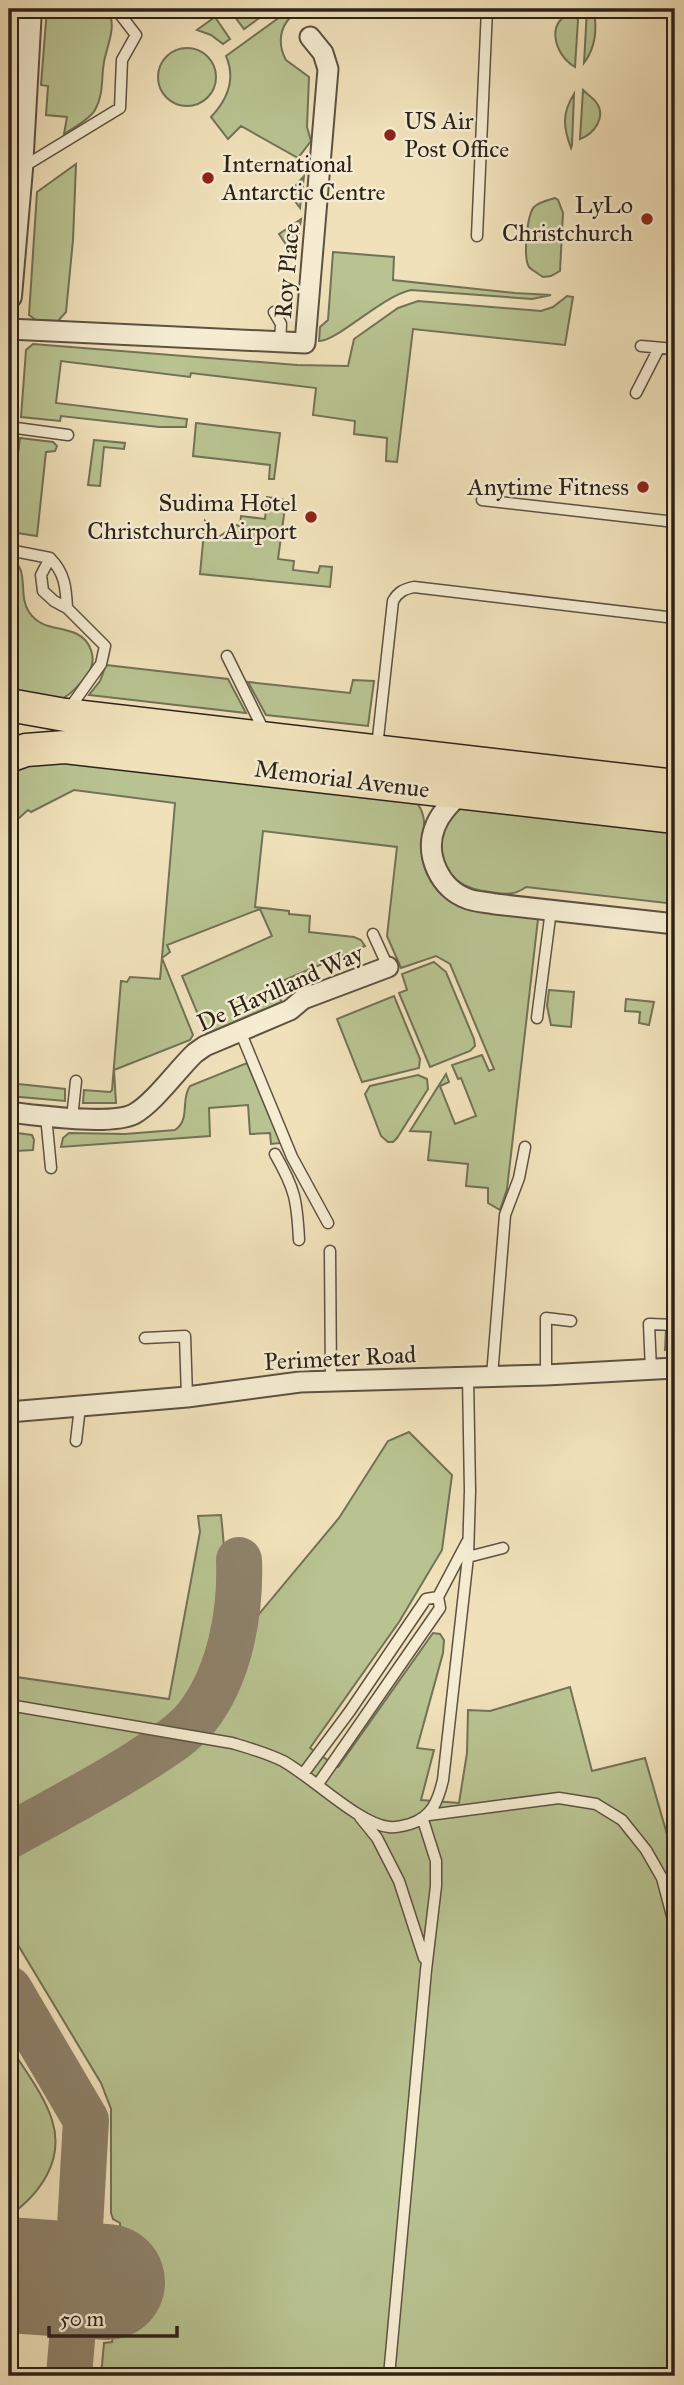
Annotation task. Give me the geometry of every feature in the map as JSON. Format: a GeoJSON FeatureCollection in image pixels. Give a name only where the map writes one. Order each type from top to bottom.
{"type":"FeatureCollection","features":[{"type":"Feature","properties":{"kind":"main road","name":"Memorial Avenue"},"geometry":{"type":"LineString","coordinates":[[9,705],[65,715],[675,786]]}},
{"type":"Feature","properties":{"kind":"main road","name":"Memorial Avenue"},"geometry":{"type":"LineString","coordinates":[[9,756],[26,750],[65,747],[675,817]]}},
{"type":"Feature","properties":{"kind":"street"},"geometry":{"type":"LineString","coordinates":[[9,296],[20,169],[29,9]]}},
{"type":"Feature","properties":{"kind":"street","name":"Roy Place"},"geometry":{"type":"LineString","coordinates":[[9,329],[305,343],[328,69],[323,53],[310,37]]}},
{"type":"Feature","properties":{"kind":"street"},"geometry":{"type":"LineString","coordinates":[[412,787],[424,800],[434,829]]}},
{"type":"Feature","properties":{"kind":"street"},"geometry":{"type":"LineString","coordinates":[[462,792],[443,810],[434,829],[432,849],[434,865],[445,884],[455,893],[468,899],[675,924]]}},
{"type":"Feature","properties":{"kind":"street","name":"De Havilland Way"},"geometry":{"type":"LineString","coordinates":[[9,1112],[72,1118],[113,1118],[134,1114],[195,1053],[290,1010],[303,999],[388,967]]}},
{"type":"Feature","properties":{"kind":"street","name":"Perimeter Road"},"geometry":{"type":"LineString","coordinates":[[9,1412],[187,1396],[300,1382],[546,1375],[675,1368]]}},
{"type":"Feature","properties":{"kind":"lane"},"geometry":{"type":"LineString","coordinates":[[20,169],[120,108],[122,60],[136,35],[116,9]]}},
{"type":"Feature","properties":{"kind":"lane"},"geometry":{"type":"LineString","coordinates":[[477,236],[487,9]]}},
{"type":"Feature","properties":{"kind":"lane"},"geometry":{"type":"LineString","coordinates":[[274,312],[281,324],[280,343]]}},
{"type":"Feature","properties":{"kind":"lane"},"geometry":{"type":"LineString","coordinates":[[641,346],[674,349]]}},
{"type":"Feature","properties":{"kind":"lane"},"geometry":{"type":"LineString","coordinates":[[636,393],[659,348]]}},
{"type":"Feature","properties":{"kind":"lane"},"geometry":{"type":"LineString","coordinates":[[9,427],[68,435]]}},
{"type":"Feature","properties":{"kind":"lane"},"geometry":{"type":"LineString","coordinates":[[482,500],[675,522]]}},
{"type":"Feature","properties":{"kind":"lane"},"geometry":{"type":"LineString","coordinates":[[9,550],[50,558],[65,581],[67,608]]}},
{"type":"Feature","properties":{"kind":"lane"},"geometry":{"type":"LineString","coordinates":[[50,558],[41,575],[43,591],[67,608],[104,646],[96,671],[65,715]]}},
{"type":"Feature","properties":{"kind":"lane"},"geometry":{"type":"LineString","coordinates":[[377,751],[393,601],[407,588],[675,618]]}},
{"type":"Feature","properties":{"kind":"lane"},"geometry":{"type":"LineString","coordinates":[[227,656],[267,738]]}},
{"type":"Feature","properties":{"kind":"lane"},"geometry":{"type":"LineString","coordinates":[[537,1018],[551,910]]}},
{"type":"Feature","properties":{"kind":"lane"},"geometry":{"type":"LineString","coordinates":[[373,934],[388,967]]}},
{"type":"Feature","properties":{"kind":"lane"},"geometry":{"type":"LineString","coordinates":[[240,1031],[292,1157],[328,1223]]}},
{"type":"Feature","properties":{"kind":"lane"},"geometry":{"type":"LineString","coordinates":[[72,1118],[76,1080]]}},
{"type":"Feature","properties":{"kind":"lane"},"geometry":{"type":"LineString","coordinates":[[46,1115],[51,1168]]}},
{"type":"Feature","properties":{"kind":"lane"},"geometry":{"type":"LineString","coordinates":[[492,1377],[505,1215],[519,1178],[525,1147]]}},
{"type":"Feature","properties":{"kind":"lane"},"geometry":{"type":"LineString","coordinates":[[275,1154],[296,1199],[299,1240]]}},
{"type":"Feature","properties":{"kind":"lane"},"geometry":{"type":"LineString","coordinates":[[330,1251],[331,1380]]}},
{"type":"Feature","properties":{"kind":"lane"},"geometry":{"type":"LineString","coordinates":[[546,1375],[546,1318],[571,1321]]}},
{"type":"Feature","properties":{"kind":"lane"},"geometry":{"type":"LineString","coordinates":[[650,1370],[649,1324],[675,1325]]}},
{"type":"Feature","properties":{"kind":"lane"},"geometry":{"type":"LineString","coordinates":[[145,1338],[185,1336],[187,1396]]}},
{"type":"Feature","properties":{"kind":"lane"},"geometry":{"type":"LineString","coordinates":[[389,2376],[436,1870],[426,1817],[439,1796],[443,1780],[470,1536],[468,1377]]}},
{"type":"Feature","properties":{"kind":"lane"},"geometry":{"type":"LineString","coordinates":[[76,1441],[80,1406]]}},
{"type":"Feature","properties":{"kind":"lane"},"geometry":{"type":"LineString","coordinates":[[318,1784],[440,1608],[438,1597],[470,1536]]}},
{"type":"Feature","properties":{"kind":"lane"},"geometry":{"type":"LineString","coordinates":[[468,1557],[503,1548]]}},
{"type":"Feature","properties":{"kind":"lane"},"geometry":{"type":"LineString","coordinates":[[303,1774],[350,1711],[426,1599],[438,1597]]}},
{"type":"Feature","properties":{"kind":"lane"},"geometry":{"type":"LineString","coordinates":[[9,1704],[232,1743],[258,1750],[303,1774],[358,1814],[388,1827],[403,1826],[426,1817],[559,1798],[596,1804],[622,1820],[646,1850],[662,1878],[675,1927]]}},
{"type":"Feature","properties":{"kind":"lane"},"geometry":{"type":"LineString","coordinates":[[358,1814],[377,1838],[399,1881],[423,1951],[426,1970]]}},
{"type":"Feature","properties":{"kind":"green space"},"geometry":{"type":"Polygon","coordinates":[[[47,9],[107,9],[112,22],[98,104],[89,117],[64,134],[67,117],[46,115],[48,86],[41,85],[47,9]]]}},
{"type":"Feature","properties":{"kind":"green space"},"geometry":{"type":"Polygon","coordinates":[[[229,9],[272,9],[244,29],[229,9]]]}},
{"type":"Feature","properties":{"kind":"green space"},"geometry":{"type":"Polygon","coordinates":[[[291,9],[322,9],[300,11],[286,22],[282,31],[282,50],[286,60],[309,77],[307,127],[311,141],[298,158],[241,126],[228,139],[211,117],[229,88],[230,73],[226,56],[291,9]]]}},
{"type":"Feature","properties":{"kind":"green space"},"geometry":{"type":"Polygon","coordinates":[[[587,9],[594,9],[595,31],[591,51],[584,63],[587,9]]]}},
{"type":"Feature","properties":{"kind":"green space"},"geometry":{"type":"Polygon","coordinates":[[[575,12],[578,20],[575,67],[562,54],[555,38],[559,22],[575,12]]]}},
{"type":"Feature","properties":{"kind":"green space"},"geometry":{"type":"Polygon","coordinates":[[[215,17],[230,39],[223,44],[211,35],[197,30],[215,17]]]}},
{"type":"Feature","properties":{"kind":"green space"},"geometry":{"type":"Polygon","coordinates":[[[187,48],[203,53],[211,61],[216,77],[211,93],[203,101],[187,106],[171,101],[163,93],[158,77],[163,61],[171,53],[187,48]]]}},
{"type":"Feature","properties":{"kind":"green space"},"geometry":{"type":"Polygon","coordinates":[[[583,90],[596,102],[600,113],[594,129],[580,139],[583,90]]]}},
{"type":"Feature","properties":{"kind":"green space"},"geometry":{"type":"Polygon","coordinates":[[[574,94],[571,148],[565,120],[567,107],[574,94]]]}},
{"type":"Feature","properties":{"kind":"green space"},"geometry":{"type":"Polygon","coordinates":[[[76,164],[73,240],[66,312],[58,321],[36,320],[29,315],[37,192],[76,164]]]}},
{"type":"Feature","properties":{"kind":"green space"},"geometry":{"type":"Polygon","coordinates":[[[304,176],[300,208],[289,193],[304,176]]]}},
{"type":"Feature","properties":{"kind":"green space"},"geometry":{"type":"Polygon","coordinates":[[[555,198],[563,213],[560,271],[543,277],[529,267],[527,262],[528,227],[534,207],[555,198]]]}},
{"type":"Feature","properties":{"kind":"green space"},"geometry":{"type":"Polygon","coordinates":[[[301,219],[295,258],[279,234],[301,219]]]}},
{"type":"Feature","properties":{"kind":"green space"},"geometry":{"type":"Polygon","coordinates":[[[333,252],[394,257],[393,280],[551,295],[532,299],[411,290],[399,294],[336,334],[319,341],[320,327],[328,320],[333,252]]]}},
{"type":"Feature","properties":{"kind":"green space"},"geometry":{"type":"Polygon","coordinates":[[[567,296],[573,297],[565,345],[413,329],[397,462],[386,461],[387,438],[354,434],[355,421],[313,415],[316,388],[191,373],[190,377],[61,361],[56,403],[187,419],[186,427],[159,427],[61,416],[60,421],[21,417],[26,350],[33,344],[297,365],[348,366],[354,339],[398,308],[418,301],[541,311],[553,307],[567,296]]]}},
{"type":"Feature","properties":{"kind":"green space"},"geometry":{"type":"Polygon","coordinates":[[[196,423],[280,433],[274,479],[269,479],[270,465],[193,456],[196,423]]]}},
{"type":"Feature","properties":{"kind":"green space"},"geometry":{"type":"Polygon","coordinates":[[[20,438],[53,442],[57,446],[55,451],[46,452],[37,536],[10,532],[20,438]]]}},
{"type":"Feature","properties":{"kind":"green space"},"geometry":{"type":"Polygon","coordinates":[[[94,440],[125,443],[124,449],[104,447],[100,486],[88,485],[94,440]]]}},
{"type":"Feature","properties":{"kind":"green space"},"geometry":{"type":"Polygon","coordinates":[[[267,497],[286,500],[278,559],[294,561],[293,570],[318,573],[320,566],[332,567],[330,587],[200,574],[205,521],[217,538],[236,525],[240,526],[241,516],[265,519],[267,497]]]}},
{"type":"Feature","properties":{"kind":"green space"},"geometry":{"type":"Polygon","coordinates":[[[9,560],[20,568],[26,605],[34,618],[45,625],[77,634],[86,641],[91,651],[89,672],[70,694],[62,699],[9,694],[9,560]]]}},
{"type":"Feature","properties":{"kind":"green space"},"geometry":{"type":"Polygon","coordinates":[[[106,665],[228,679],[246,713],[89,695],[100,681],[106,665]]]}},
{"type":"Feature","properties":{"kind":"green space"},"geometry":{"type":"Polygon","coordinates":[[[353,680],[374,681],[368,726],[266,715],[248,682],[350,693],[353,680]]]}},
{"type":"Feature","properties":{"kind":"green space"},"geometry":{"type":"Polygon","coordinates":[[[44,760],[417,803],[424,822],[424,864],[437,890],[460,906],[538,919],[507,1189],[500,1210],[488,1203],[488,1188],[466,1186],[468,1164],[428,1160],[431,1132],[410,1131],[446,1074],[449,1082],[440,1086],[455,1124],[476,1116],[461,1078],[458,1079],[452,1065],[482,1055],[489,1071],[494,1069],[450,964],[436,956],[401,968],[387,936],[397,847],[263,831],[255,907],[310,916],[309,932],[354,937],[361,940],[365,946],[282,981],[287,993],[280,999],[282,1002],[206,1034],[182,976],[272,936],[260,909],[167,945],[170,952],[162,958],[193,1035],[190,1040],[114,1070],[116,1103],[83,1103],[84,1090],[112,1090],[121,981],[127,982],[130,977],[160,979],[175,803],[74,790],[31,812],[28,810],[9,827],[9,770],[44,760]]]}},
{"type":"Feature","properties":{"kind":"green space"},"geometry":{"type":"Polygon","coordinates":[[[471,806],[675,830],[675,904],[526,887],[513,893],[490,892],[460,882],[450,874],[444,863],[442,838],[454,809],[471,806]]]}},
{"type":"Feature","properties":{"kind":"green space"},"geometry":{"type":"Polygon","coordinates":[[[434,962],[446,972],[475,1046],[470,1051],[430,1067],[399,993],[407,990],[402,974],[434,962]]]}},
{"type":"Feature","properties":{"kind":"green space"},"geometry":{"type":"Polygon","coordinates":[[[549,990],[574,992],[571,1027],[551,1025],[547,1006],[549,990]]]}},
{"type":"Feature","properties":{"kind":"green space"},"geometry":{"type":"Polygon","coordinates":[[[394,996],[420,1059],[419,1068],[362,1082],[337,1019],[394,996]]]}},
{"type":"Feature","properties":{"kind":"green space"},"geometry":{"type":"Polygon","coordinates":[[[626,999],[654,1002],[649,1025],[639,1023],[640,1012],[625,1011],[626,999]]]}},
{"type":"Feature","properties":{"kind":"green space"},"geometry":{"type":"Polygon","coordinates":[[[247,1063],[281,1143],[271,1144],[270,1133],[250,1134],[248,1105],[209,1108],[210,1136],[61,1147],[63,1138],[69,1133],[125,1134],[175,1130],[183,1120],[190,1086],[247,1063]]]}},
{"type":"Feature","properties":{"kind":"green space"},"geometry":{"type":"Polygon","coordinates":[[[418,1075],[427,1079],[428,1089],[397,1138],[388,1142],[381,1136],[365,1094],[370,1086],[418,1075]]]}},
{"type":"Feature","properties":{"kind":"green space"},"geometry":{"type":"Polygon","coordinates":[[[9,1083],[65,1089],[65,1101],[9,1096],[9,1083]]]}},
{"type":"Feature","properties":{"kind":"green space"},"geometry":{"type":"Polygon","coordinates":[[[9,1132],[32,1135],[33,1150],[10,1149],[9,1132]]]}},
{"type":"Feature","properties":{"kind":"green space"},"geometry":{"type":"Polygon","coordinates":[[[666,1329],[675,1329],[675,1349],[665,1350],[666,1329]]]}},
{"type":"Feature","properties":{"kind":"green space"},"geometry":{"type":"Polygon","coordinates":[[[409,1432],[452,1475],[442,1550],[399,1622],[310,1748],[338,1767],[433,1633],[440,1634],[444,1640],[443,1653],[417,1748],[434,1750],[421,1800],[459,1803],[467,1753],[468,1710],[490,1711],[570,1687],[592,1771],[645,1758],[675,1862],[675,2376],[101,2376],[104,2343],[112,2342],[116,2312],[133,2314],[140,2256],[121,2253],[120,2223],[113,2219],[111,2213],[111,2109],[101,2083],[9,1930],[9,1676],[169,1699],[200,1532],[198,1516],[221,1515],[226,1589],[221,1638],[206,1685],[193,1706],[210,1712],[223,1699],[236,1669],[244,1632],[339,1518],[388,1441],[409,1432]]]}},
{"type":"Feature","properties":{"kind":"green space"},"geometry":{"type":"Polygon","coordinates":[[[9,2045],[44,2101],[52,2120],[55,2149],[47,2175],[40,2187],[9,2216],[9,2045]]]}},
{"type":"Feature","properties":{"kind":"taxiway"},"geometry":{"type":"LineString","coordinates":[[9,1836],[139,1762],[177,1736],[197,1717],[218,1682],[231,1642],[238,1601],[239,1560]]}},
{"type":"Feature","properties":{"kind":"taxiway"},"geometry":{"type":"LineString","coordinates":[[9,1989],[86,2120],[69,2376]]}},
{"type":"Feature","properties":{"kind":"runway"},"geometry":{"type":"LineString","coordinates":[[9,2275],[107,2282]]}},
{"type":"Feature","properties":{"kind":"place","name":"US Air Post Office"},"geometry":{"type":"Point","coordinates":[390,135]}},
{"type":"Feature","properties":{"kind":"place","name":"International Antarctic Centre"},"geometry":{"type":"Point","coordinates":[208,178]}},
{"type":"Feature","properties":{"kind":"place","name":"LyLo Christchurch"},"geometry":{"type":"Point","coordinates":[647,219]}},
{"type":"Feature","properties":{"kind":"place","name":"Anytime Fitness"},"geometry":{"type":"Point","coordinates":[643,487]}},
{"type":"Feature","properties":{"kind":"place","name":"Sudima Hotel Christchurch Airport"},"geometry":{"type":"Point","coordinates":[311,517]}}]}
